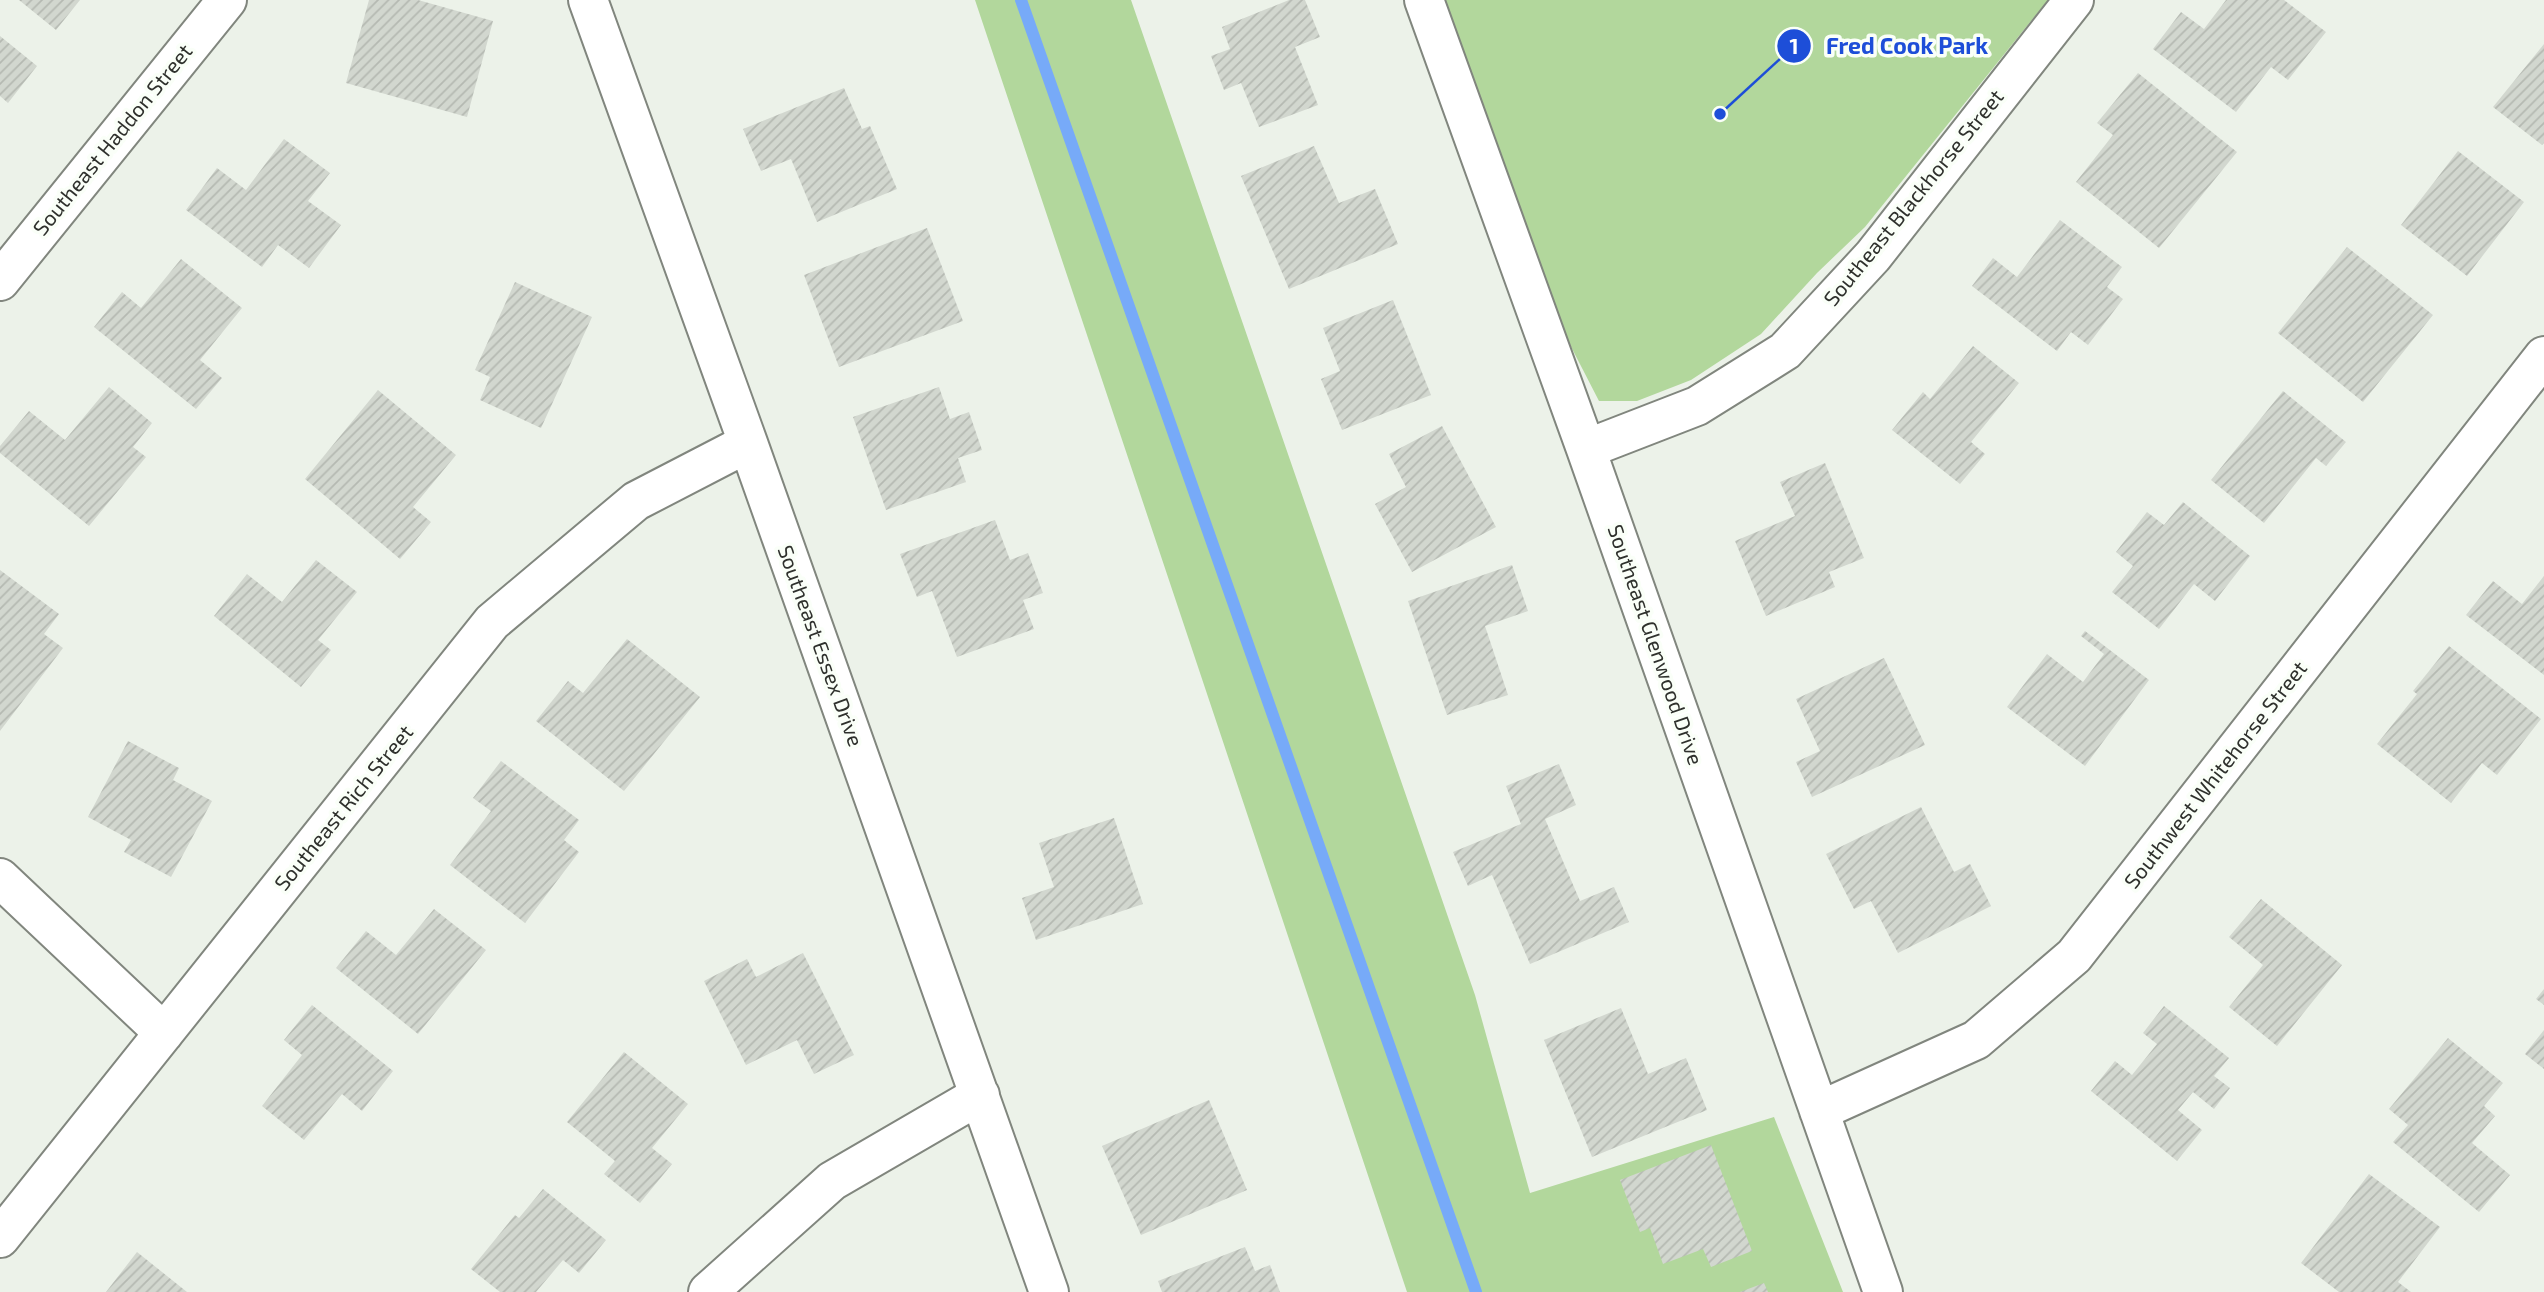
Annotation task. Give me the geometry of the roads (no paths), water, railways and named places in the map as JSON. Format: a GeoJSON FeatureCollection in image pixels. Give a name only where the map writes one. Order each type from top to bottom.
{"type":"FeatureCollection","features":[{"type":"Feature","properties":{"kind":"street","name":"Southeast Haddon Street"},"geometry":{"type":"LineString","coordinates":[[0,281],[227,0]]}},
{"type":"Feature","properties":{"kind":"street","name":"Southeast Essex Drive"},"geometry":{"type":"LineString","coordinates":[[588,0],[1049,1292]]}},
{"type":"Feature","properties":{"kind":"street","name":"Southeast Glenwood Drive"},"geometry":{"type":"LineString","coordinates":[[1424,0],[1586,449],[1883,1292]]}},
{"type":"Feature","properties":{"kind":"street","name":"Southeast Blackhorse Street"},"geometry":{"type":"LineString","coordinates":[[1586,449],[1697,406],[1786,351],[1873,256],[2074,0]]}},
{"type":"Feature","properties":{"kind":"street","name":"Southwest Whitehorse Street"},"geometry":{"type":"LineString","coordinates":[[1819,1111],[1976,1040],[2074,956],[2544,356]]}},
{"type":"Feature","properties":{"kind":"street","name":"Southeast Rich Street"},"geometry":{"type":"LineString","coordinates":[[0,1238],[492,622],[636,501],[748,443]]}},
{"type":"Feature","properties":{"kind":"street"},"geometry":{"type":"LineString","coordinates":[[0,878],[164,1034]]}},
{"type":"Feature","properties":{"kind":"street"},"geometry":{"type":"LineString","coordinates":[[708,1292],[832,1181],[980,1095]]}},
{"type":"Feature","properties":{"kind":"waterway"},"geometry":{"type":"LineString","coordinates":[[1021,0],[1476,1292]]}},
{"type":"Feature","properties":{"kind":"place","name":"Fred Cook Park"},"geometry":{"type":"Point","coordinates":[1720,114]}}]}
